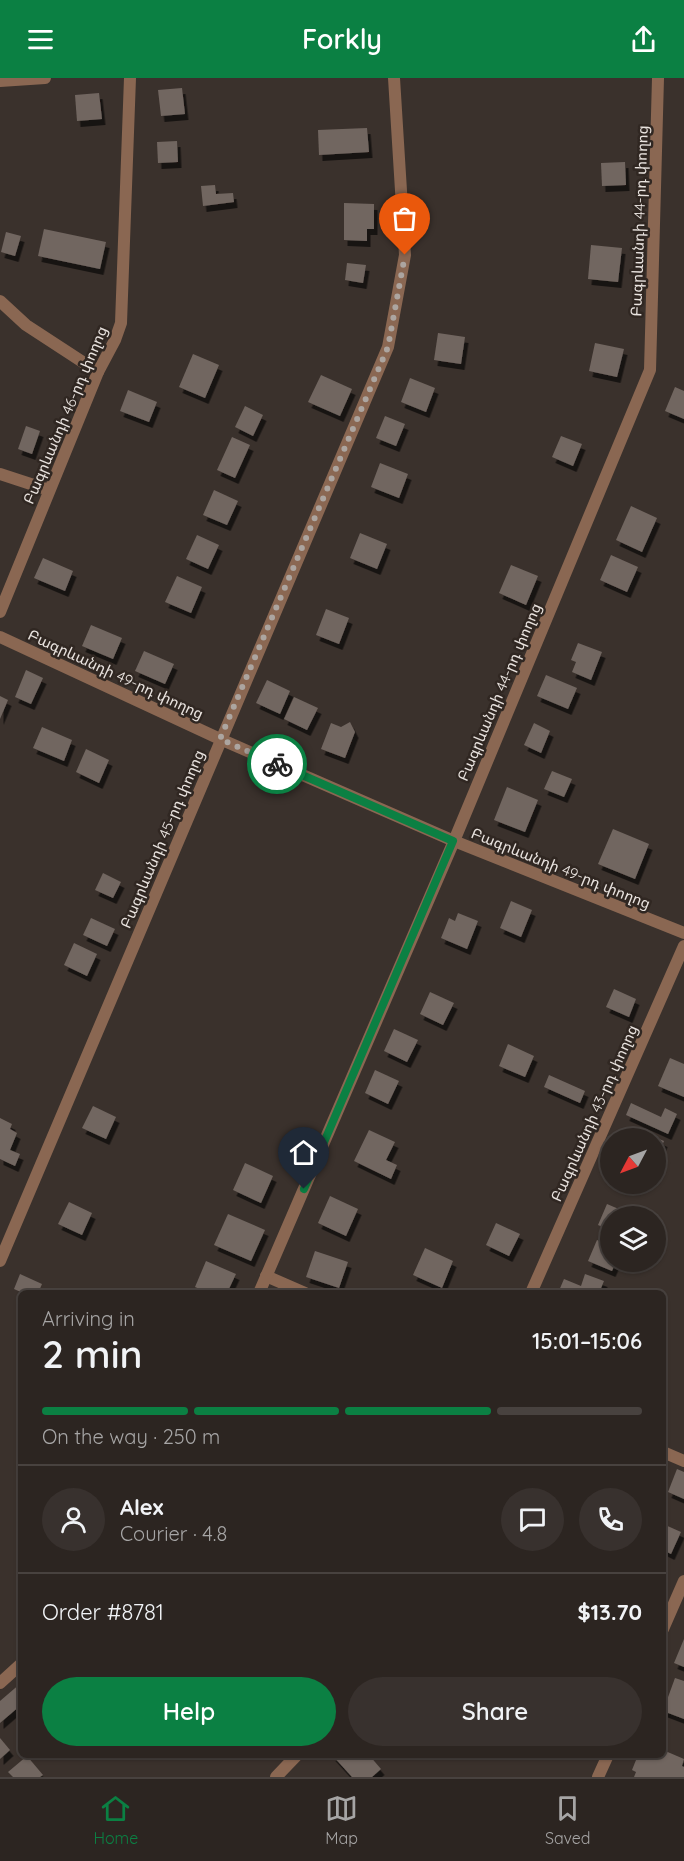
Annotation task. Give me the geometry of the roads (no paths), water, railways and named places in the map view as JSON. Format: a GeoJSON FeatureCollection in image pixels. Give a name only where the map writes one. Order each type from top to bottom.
{"type":"FeatureCollection","features":[{"type":"Feature","properties":{"kind":"street"},"geometry":{"type":"LineString","coordinates":[[0,81],[45,78]]}},
{"type":"Feature","properties":{"kind":"street","name":"Բագրևանդի 46-րդ փողոց"},"geometry":{"type":"LineString","coordinates":[[0,612],[98,372],[121,323],[130,78]]}},
{"type":"Feature","properties":{"kind":"street","name":"Բագրևանդի 45-րդ փողոց"},"geometry":{"type":"LineString","coordinates":[[0,1261],[388,347],[405,255],[394,78]]}},
{"type":"Feature","properties":{"kind":"street","name":"Բագրևանդի 44-րդ փողոց"},"geometry":{"type":"LineString","coordinates":[[260,1290],[453,841],[650,370],[658,78]]}},
{"type":"Feature","properties":{"kind":"street"},"geometry":{"type":"LineString","coordinates":[[0,302],[26,325],[98,372]]}},
{"type":"Feature","properties":{"kind":"street"},"geometry":{"type":"LineString","coordinates":[[0,474],[49,490]]}},
{"type":"Feature","properties":{"kind":"street","name":"Բագրևանդի 49-րդ փողոց"},"geometry":{"type":"LineString","coordinates":[[0,636],[220,739],[453,841],[684,933]]}},
{"type":"Feature","properties":{"kind":"street","name":"Բագրևանդի 43-րդ փողոց"},"geometry":{"type":"LineString","coordinates":[[532,1290],[684,946]]}},
{"type":"Feature","properties":{"kind":"street"},"geometry":{"type":"LineString","coordinates":[[266,1276],[298,1290]]}},
{"type":"Feature","properties":{"kind":"street"},"geometry":{"type":"LineString","coordinates":[[666,1453],[684,1461]]}},
{"type":"Feature","properties":{"kind":"street"},"geometry":{"type":"LineString","coordinates":[[666,1622],[684,1581]]}},
{"type":"Feature","properties":{"kind":"street"},"geometry":{"type":"LineString","coordinates":[[0,1683],[18,1667]]}},
{"type":"Feature","properties":{"kind":"street"},"geometry":{"type":"LineString","coordinates":[[276,1777],[294,1758]]}},
{"type":"Feature","properties":{"kind":"street"},"geometry":{"type":"LineString","coordinates":[[598,1777],[607,1758]]}}]}
